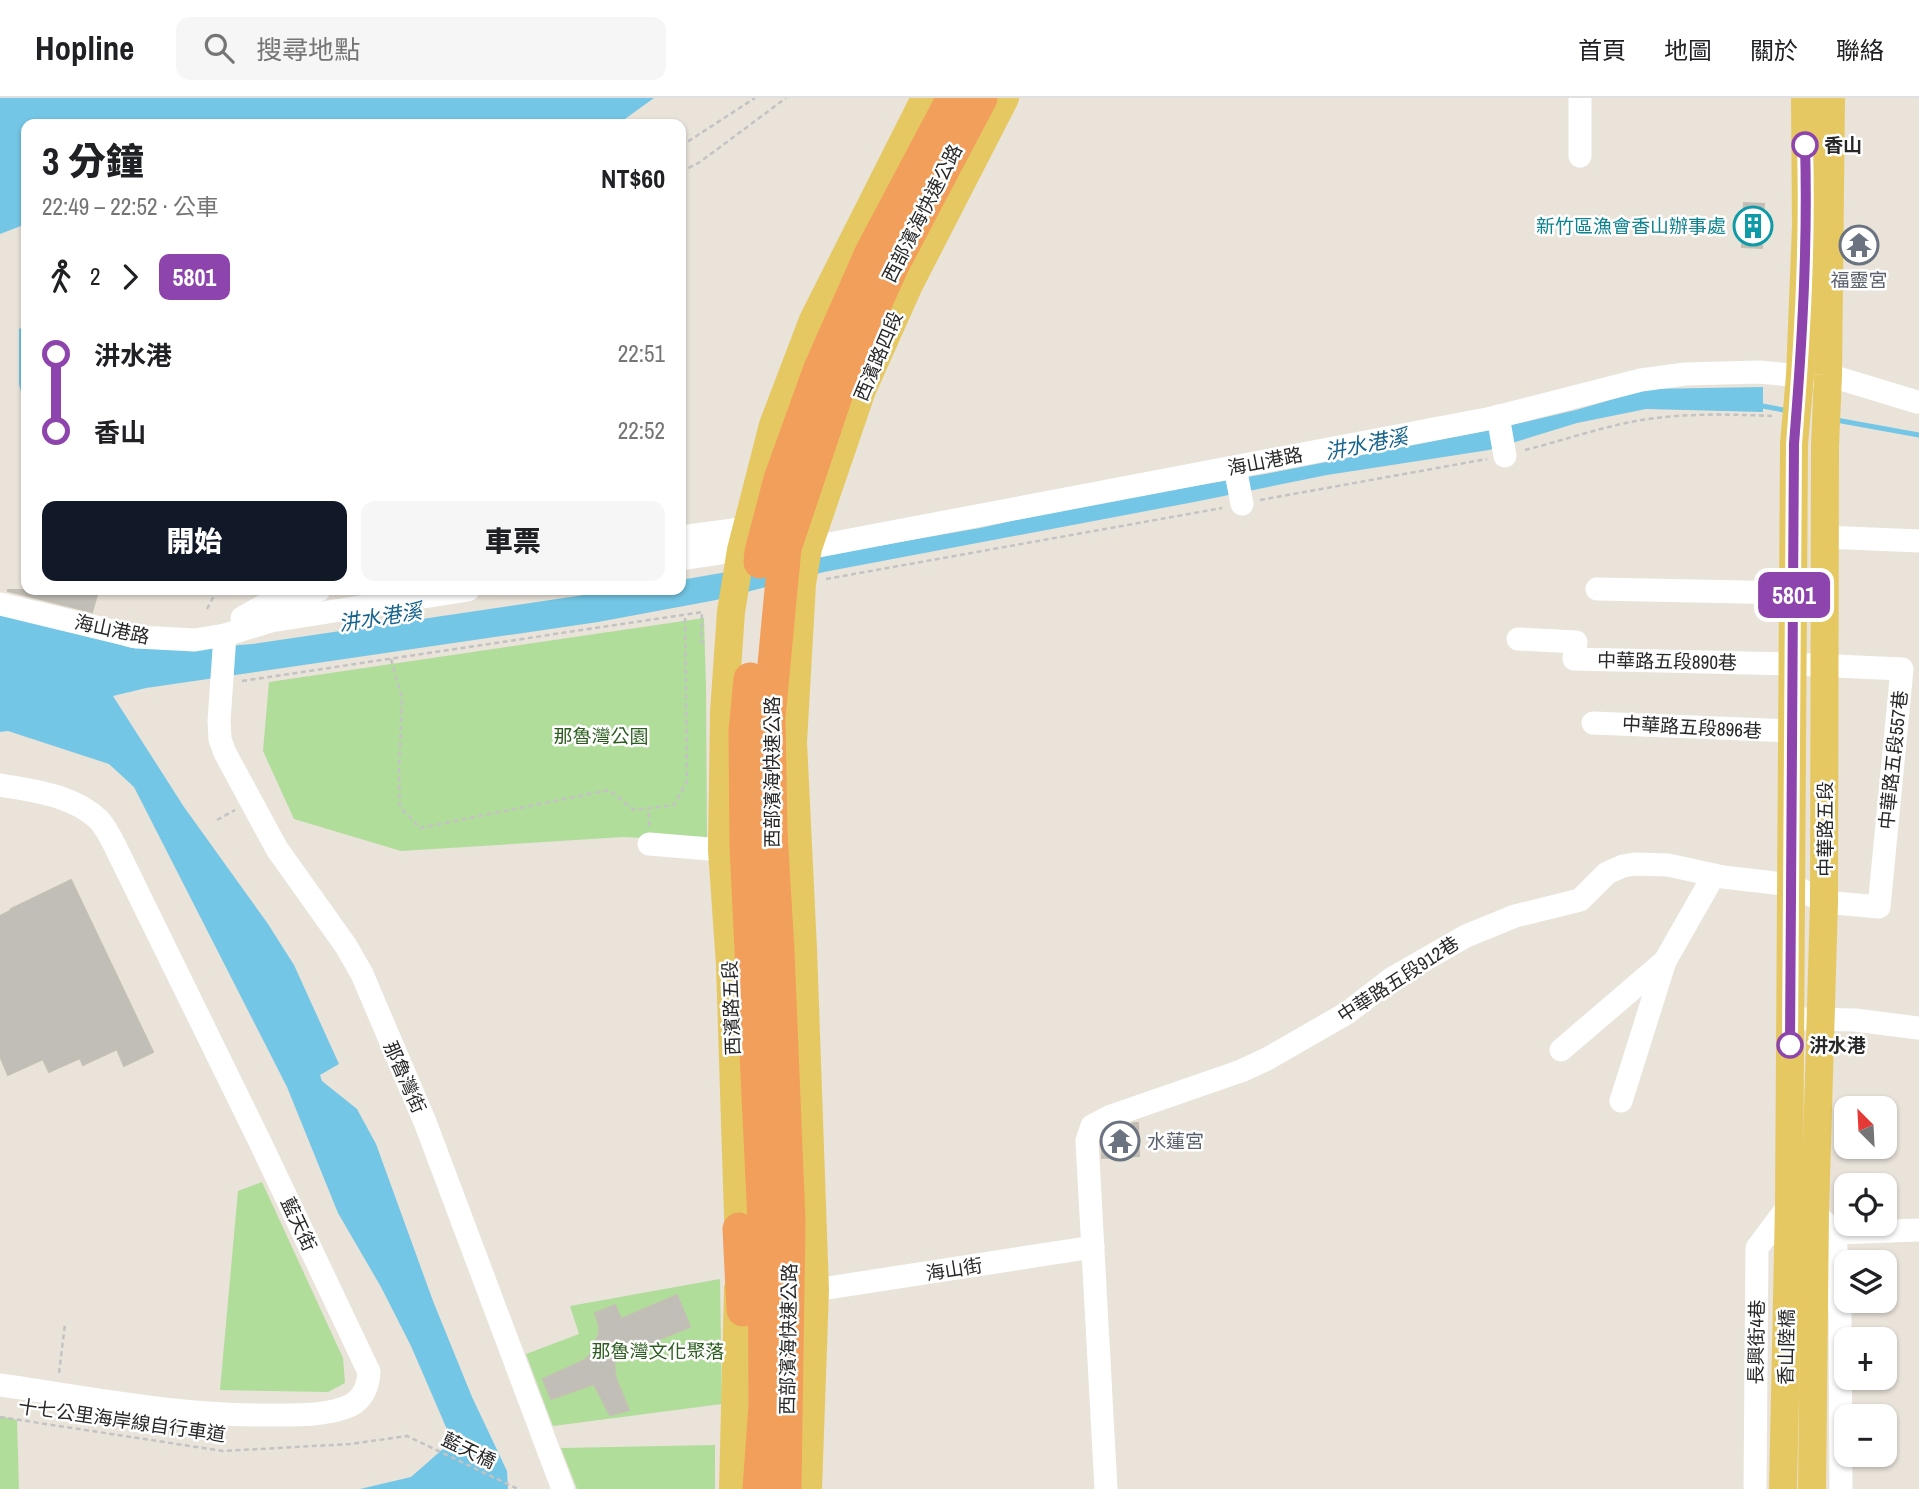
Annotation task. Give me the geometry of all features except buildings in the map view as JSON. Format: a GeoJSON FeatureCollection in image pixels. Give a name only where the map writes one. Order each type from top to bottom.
{"type":"FeatureCollection","features":[{"type":"Feature","properties":{"kind":"highway","name":"西部濱海快速公路"},"geometry":{"type":"LineString","coordinates":[[759,1489],[765,1405],[764,1221],[747,846],[745,731],[768,543],[780,480],[819,371],[871,253],[953,98]]}},
{"type":"Feature","properties":{"kind":"highway","name":"西部濱海快速公路"},"geometry":{"type":"LineString","coordinates":[[785,1489],[789,1221],[771,832],[768,543],[894,265],[981,98]]}},
{"type":"Feature","properties":{"kind":"highway"},"geometry":{"type":"LineString","coordinates":[[739,1228],[751,1489]]}},
{"type":"Feature","properties":{"kind":"highway"},"geometry":{"type":"LineString","coordinates":[[801,1489],[810,1406]]}},
{"type":"Feature","properties":{"kind":"main road"},"geometry":{"type":"LineString","coordinates":[[808,1489],[815,1290],[803,935],[793,742],[802,584],[768,543],[754,495],[773,425],[813,320],[925,98]]}},
{"type":"Feature","properties":{"kind":"main road","name":"西濱路四段"},"geometry":{"type":"LineString","coordinates":[[768,543],[862,390],[909,285],[1005,98]]}},
{"type":"Feature","properties":{"kind":"main road"},"geometry":{"type":"LineString","coordinates":[[1800,376],[1806,226],[1805,98]]}},
{"type":"Feature","properties":{"kind":"main road"},"geometry":{"type":"LineString","coordinates":[[1828,375],[1831,98]]}},
{"type":"Feature","properties":{"kind":"main road","name":"中華路五段"},"geometry":{"type":"LineString","coordinates":[[1802,1209],[1820,1019],[1824,901],[1825,446],[1828,375]]}},
{"type":"Feature","properties":{"kind":"main road","name":"中華路五段"},"geometry":{"type":"LineString","coordinates":[[1800,376],[1794,444],[1790,1018],[1802,1209]]}},
{"type":"Feature","properties":{"kind":"main road","name":"西濱路五段"},"geometry":{"type":"LineString","coordinates":[[733,1489],[739,1228],[730,965],[722,850],[724,712],[731,612],[768,543]]}},
{"type":"Feature","properties":{"kind":"main road","name":"香山陸橋"},"geometry":{"type":"LineString","coordinates":[[1783,1489],[1802,1209]]}},
{"type":"Feature","properties":{"kind":"main road","name":"香山陸橋"},"geometry":{"type":"LineString","coordinates":[[1802,1209],[1812,1489]]}},
{"type":"Feature","properties":{"kind":"street"},"geometry":{"type":"LineString","coordinates":[[1580,98],[1580,156]]}},
{"type":"Feature","properties":{"kind":"street","name":"海山港路"},"geometry":{"type":"LineString","coordinates":[[686,558],[1235,467],[1498,416],[1641,380],[1685,374],[1759,372],[1800,376],[1828,375],[1917,402]]}},
{"type":"Feature","properties":{"kind":"street"},"geometry":{"type":"LineString","coordinates":[[1498,416],[1505,456]]}},
{"type":"Feature","properties":{"kind":"street"},"geometry":{"type":"LineString","coordinates":[[1235,467],[1242,504]]}},
{"type":"Feature","properties":{"kind":"street","name":"海山港路"},"geometry":{"type":"LineString","coordinates":[[686,537],[768,543]]}},
{"type":"Feature","properties":{"kind":"street"},"geometry":{"type":"LineString","coordinates":[[1825,537],[1919,541]]}},
{"type":"Feature","properties":{"kind":"street"},"geometry":{"type":"LineString","coordinates":[[1597,589],[1794,593]]}},
{"type":"Feature","properties":{"kind":"street"},"geometry":{"type":"LineString","coordinates":[[225,635],[243,617],[263,606],[302,595]]}},
{"type":"Feature","properties":{"kind":"street","name":"海山港路"},"geometry":{"type":"LineString","coordinates":[[0,604],[137,637],[195,640],[225,635],[271,621],[436,595]]}},
{"type":"Feature","properties":{"kind":"street","name":"那魯灣街"},"geometry":{"type":"LineString","coordinates":[[225,635],[219,721],[220,739],[225,753],[277,849],[346,946],[362,974],[425,1122],[564,1489]]}},
{"type":"Feature","properties":{"kind":"street","name":"中華路五段890巷"},"geometry":{"type":"LineString","coordinates":[[1518,639],[1576,642],[1574,659],[1792,664]]}},
{"type":"Feature","properties":{"kind":"street","name":"中華路五段557巷"},"geometry":{"type":"LineString","coordinates":[[1792,664],[1902,669],[1879,907],[1824,901]]}},
{"type":"Feature","properties":{"kind":"street","name":"中華路五段896巷"},"geometry":{"type":"LineString","coordinates":[[1593,723],[1792,732]]}},
{"type":"Feature","properties":{"kind":"street","name":"藍天街"},"geometry":{"type":"LineString","coordinates":[[0,785],[47,794],[83,807],[100,822],[114,844],[369,1372],[365,1393],[356,1402],[345,1408],[316,1414],[221,1415],[0,1385]]}},
{"type":"Feature","properties":{"kind":"street"},"geometry":{"type":"LineString","coordinates":[[649,844],[722,850]]}},
{"type":"Feature","properties":{"kind":"street","name":"中華路五段912巷"},"geometry":{"type":"LineString","coordinates":[[1106,1489],[1087,1141],[1092,1126],[1267,1059],[1347,1013],[1391,979],[1466,936],[1515,916],[1580,900],[1607,873],[1623,866],[1655,864],[1792,885],[1824,901]]}},
{"type":"Feature","properties":{"kind":"street"},"geometry":{"type":"LineString","coordinates":[[1621,1101],[1665,961],[1714,875]]}},
{"type":"Feature","properties":{"kind":"street"},"geometry":{"type":"LineString","coordinates":[[1561,1050],[1665,961]]}},
{"type":"Feature","properties":{"kind":"street"},"geometry":{"type":"LineString","coordinates":[[1790,1018],[1919,1028]]}},
{"type":"Feature","properties":{"kind":"street"},"geometry":{"type":"LineString","coordinates":[[1802,1209],[1834,1232]]}},
{"type":"Feature","properties":{"kind":"street","name":"長興街4巷"},"geometry":{"type":"LineString","coordinates":[[1755,1489],[1757,1248],[1802,1209]]}},
{"type":"Feature","properties":{"kind":"street"},"geometry":{"type":"LineString","coordinates":[[1897,1231],[1919,1230]]}},
{"type":"Feature","properties":{"kind":"street"},"geometry":{"type":"LineString","coordinates":[[1835,1236],[1840,1314],[1841,1489]]}},
{"type":"Feature","properties":{"kind":"street","name":"海山街"},"geometry":{"type":"LineString","coordinates":[[815,1290],[1093,1247]]}},
{"type":"Feature","properties":{"kind":"path"},"geometry":{"type":"LineString","coordinates":[[686,143],[755,98]]}},
{"type":"Feature","properties":{"kind":"path"},"geometry":{"type":"LineString","coordinates":[[686,169],[700,162],[786,98]]}},
{"type":"Feature","properties":{"kind":"path"},"geometry":{"type":"LineString","coordinates":[[802,584],[1505,456],[1634,421],[1681,415],[1772,416]]}},
{"type":"Feature","properties":{"kind":"path"},"geometry":{"type":"LineString","coordinates":[[207,609],[214,595]]}},
{"type":"Feature","properties":{"kind":"path"},"geometry":{"type":"LineString","coordinates":[[222,684],[702,612],[701,642],[709,642]]}},
{"type":"Feature","properties":{"kind":"path"},"geometry":{"type":"LineString","coordinates":[[391,659],[402,698],[400,807],[420,828],[609,790],[634,810],[674,805],[687,780],[685,614]]}},
{"type":"Feature","properties":{"kind":"path"},"geometry":{"type":"LineString","coordinates":[[56,1393],[65,1324]]}},
{"type":"Feature","properties":{"kind":"path","name":"十七公里海岸線自行車道"},"geometry":{"type":"LineString","coordinates":[[0,1417],[222,1451],[350,1444],[407,1436]]}},
{"type":"Feature","properties":{"kind":"path","name":"藍天橋"},"geometry":{"type":"LineString","coordinates":[[407,1436],[518,1489]]}},
{"type":"Feature","properties":{"kind":"green space","name":"那魯灣公園"},"geometry":{"type":"Polygon","coordinates":[[[704,618],[707,841],[623,837],[401,851],[294,819],[263,751],[269,682],[704,618]]]}},
{"type":"Feature","properties":{"kind":"green space"},"geometry":{"type":"Polygon","coordinates":[[[262,1182],[343,1358],[345,1383],[328,1392],[220,1390],[238,1191],[262,1182]]]}},
{"type":"Feature","properties":{"kind":"green space","name":"那魯灣文化聚落"},"geometry":{"type":"Polygon","coordinates":[[[720,1279],[722,1404],[553,1426],[526,1354],[579,1334],[570,1306],[720,1279]]]}},
{"type":"Feature","properties":{"kind":"green space"},"geometry":{"type":"Polygon","coordinates":[[[0,1416],[17,1420],[19,1489],[0,1489],[0,1416]]]}},
{"type":"Feature","properties":{"kind":"green space"},"geometry":{"type":"Polygon","coordinates":[[[715,1445],[715,1489],[577,1489],[561,1448],[715,1445]]]}},
{"type":"Feature","properties":{"kind":"water"},"geometry":{"type":"Polygon","coordinates":[[[0,98],[654,98],[625,119],[21,119],[21,226],[0,234],[0,98]]]}},
{"type":"Feature","properties":{"kind":"water"},"geometry":{"type":"Polygon","coordinates":[[[21,328],[21,392],[19,384],[21,328]]]}},
{"type":"Feature","properties":{"kind":"water"},"geometry":{"type":"Polygon","coordinates":[[[1763,387],[1763,412],[1646,409],[1577,423],[1489,450],[1327,475],[824,572],[716,600],[598,622],[146,688],[113,696],[184,807],[294,965],[339,1064],[320,1075],[322,1081],[357,1109],[376,1144],[433,1301],[472,1397],[507,1471],[508,1489],[360,1489],[411,1477],[452,1441],[411,1346],[338,1213],[287,1087],[134,787],[109,764],[8,731],[0,732],[0,607],[131,648],[191,649],[252,644],[584,595],[686,595],[686,579],[980,528],[1093,503],[1265,474],[1486,431],[1576,410],[1648,389],[1763,387]]]}},
{"type":"Feature","properties":{"kind":"waterway","name":"汫水港溪"},"geometry":{"type":"LineString","coordinates":[[1757,405],[1789,411]]}},
{"type":"Feature","properties":{"kind":"waterway","name":"汫水港溪"},"geometry":{"type":"LineString","coordinates":[[1836,420],[1919,435]]}},
{"type":"Feature","properties":{"kind":"bus line","name":"5801"},"geometry":{"type":"LineString","coordinates":[[1790,1045],[1794,444],[1800,376],[1806,226],[1805,145]]}},
{"type":"Feature","properties":{"kind":"place","name":"香山"},"geometry":{"type":"Point","coordinates":[1805,145]}},
{"type":"Feature","properties":{"kind":"place","name":"新竹區漁會香山辦事處"},"geometry":{"type":"Point","coordinates":[1753,226]}},
{"type":"Feature","properties":{"kind":"place","name":"福靈宮"},"geometry":{"type":"Point","coordinates":[1859,245]}},
{"type":"Feature","properties":{"kind":"place","name":"汫水港"},"geometry":{"type":"Point","coordinates":[1790,1045]}},
{"type":"Feature","properties":{"kind":"place","name":"水蓮宮"},"geometry":{"type":"Point","coordinates":[1120,1141]}}]}
